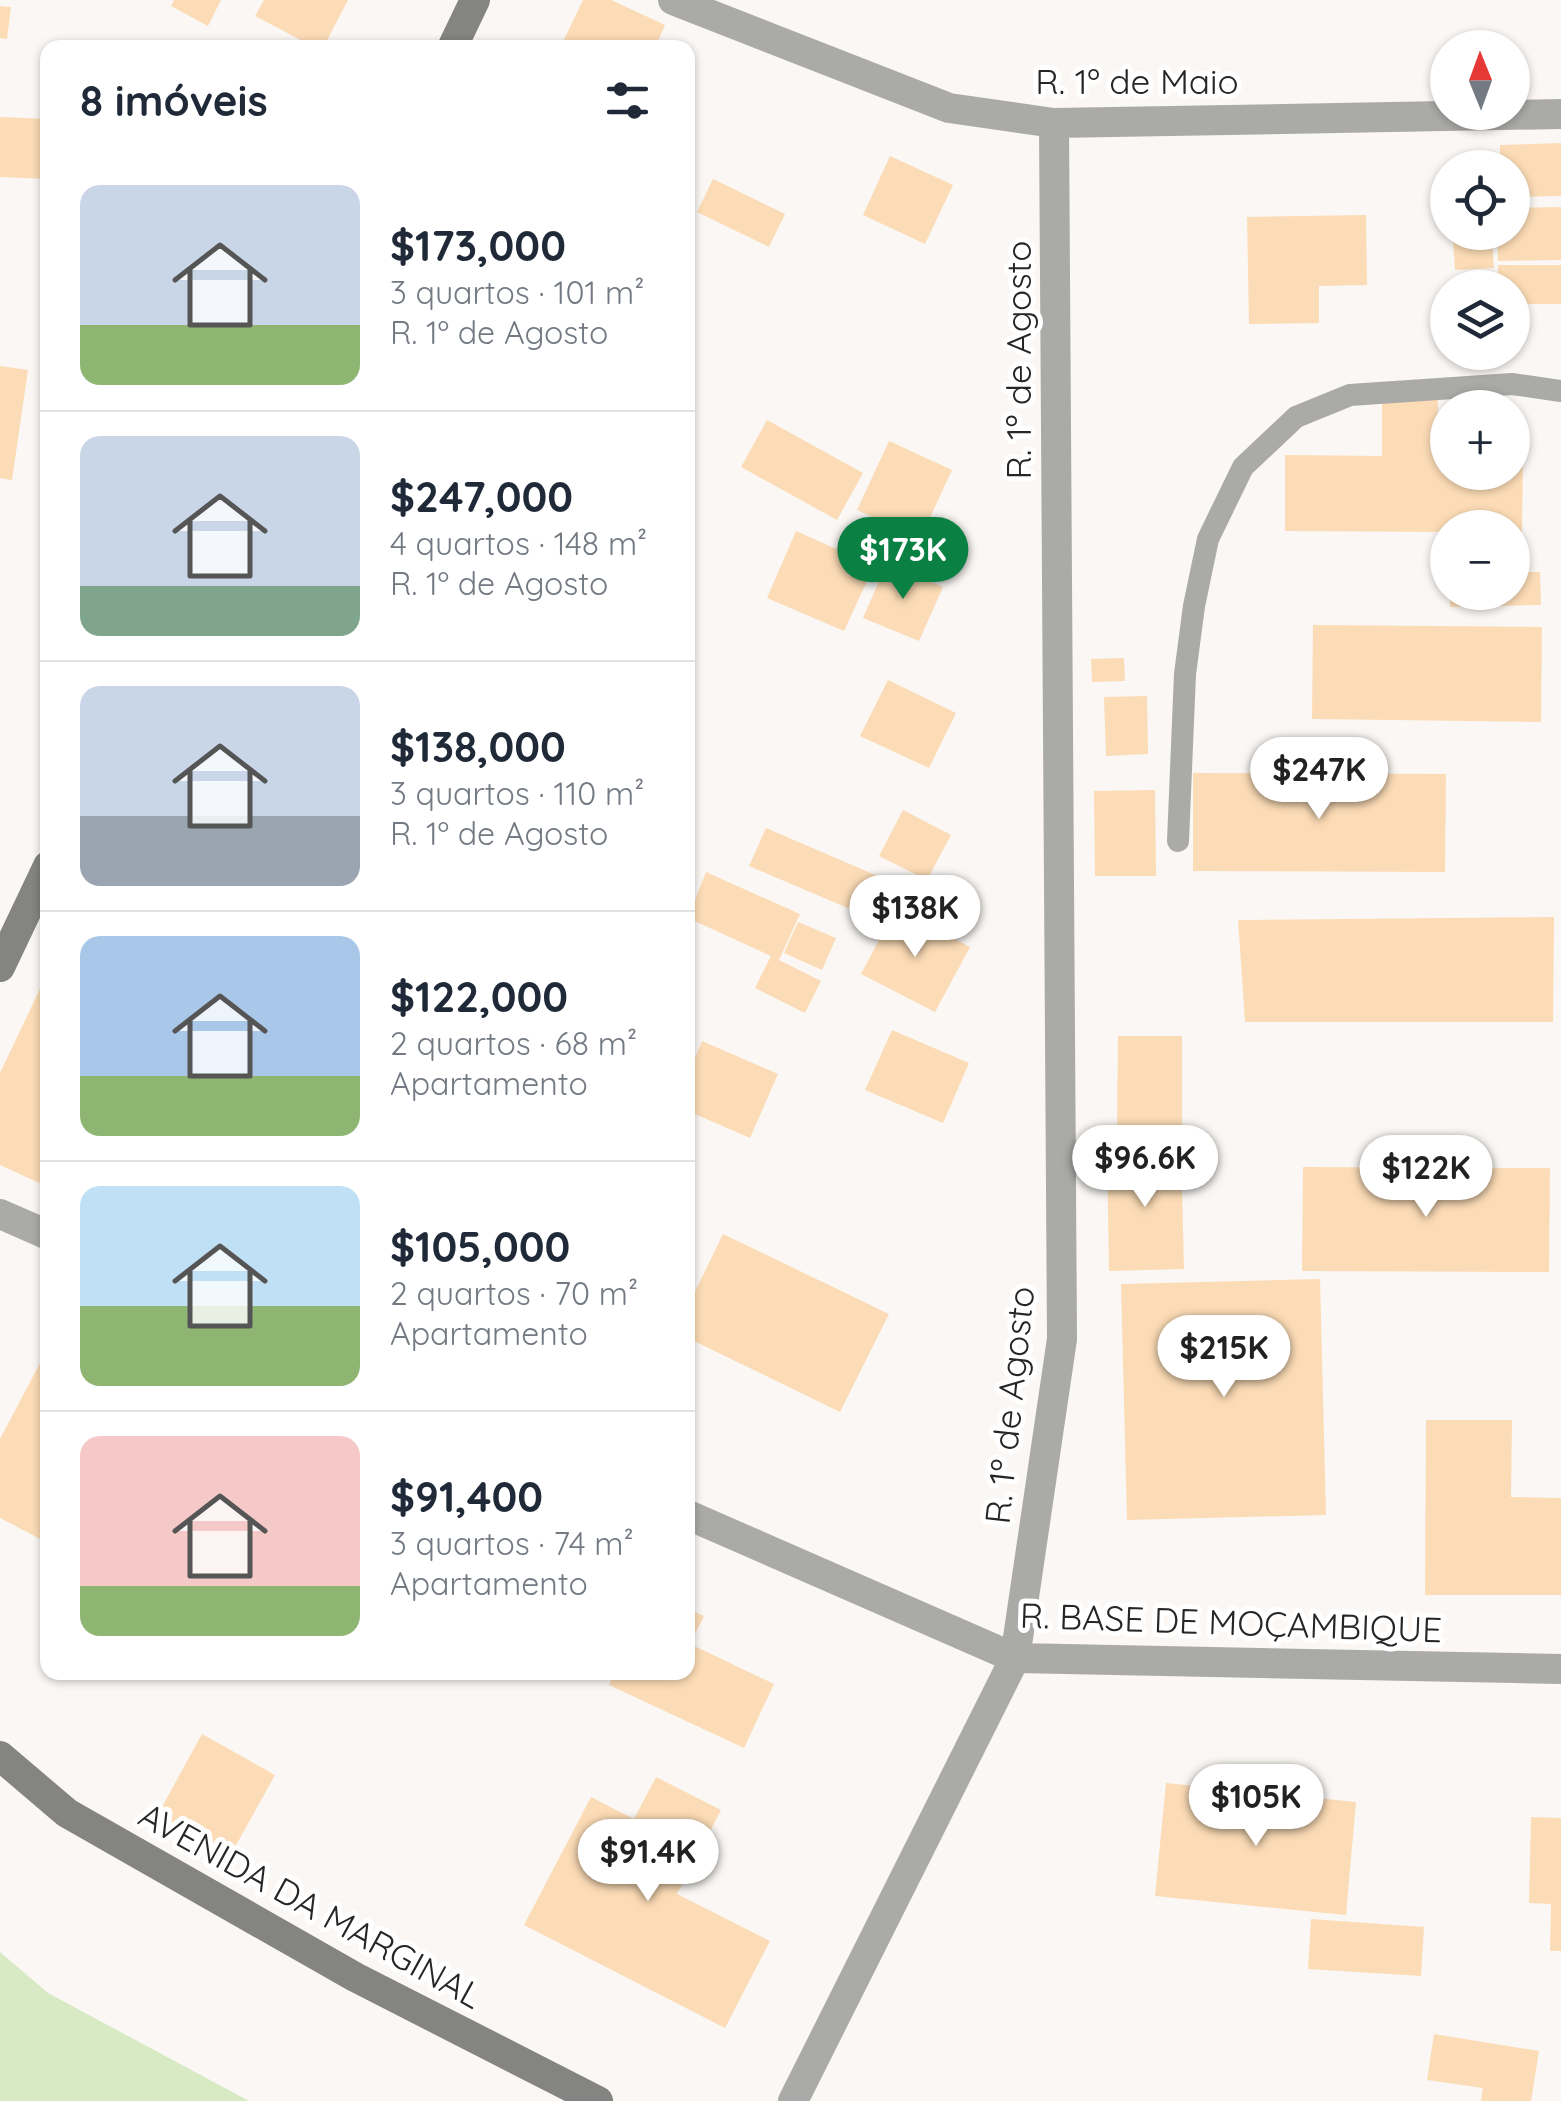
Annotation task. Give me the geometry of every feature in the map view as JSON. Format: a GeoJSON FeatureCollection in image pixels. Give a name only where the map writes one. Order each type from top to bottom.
{"type":"FeatureCollection","features":[{"type":"Feature","properties":{"kind":"street"},"geometry":{"type":"LineString","coordinates":[[456,40],[475,0]]}},
{"type":"Feature","properties":{"kind":"street","name":"R. 1º de Maio"},"geometry":{"type":"LineString","coordinates":[[674,0],[949,108],[1054,123],[1561,114]]}},
{"type":"Feature","properties":{"kind":"street","name":"R. 1º de Agosto"},"geometry":{"type":"LineString","coordinates":[[793,2101],[1015,1658],[1062,1339],[1054,123]]}},
{"type":"Feature","properties":{"kind":"street"},"geometry":{"type":"LineString","coordinates":[[0,967],[40,883]]}},
{"type":"Feature","properties":{"kind":"street"},"geometry":{"type":"LineString","coordinates":[[0,1214],[40,1232]]}},
{"type":"Feature","properties":{"kind":"street","name":"R. BASE DE MOÇAMBIQUE"},"geometry":{"type":"LineString","coordinates":[[695,1517],[1015,1658],[1561,1669]]}},
{"type":"Feature","properties":{"kind":"street","name":"AVENIDA DA MARGINAL"},"geometry":{"type":"LineString","coordinates":[[0,1756],[67,1813],[355,1978],[598,2101]]}},
{"type":"Feature","properties":{"kind":"lane"},"geometry":{"type":"LineString","coordinates":[[1178,841],[1185,674],[1194,606],[1208,539],[1243,467],[1296,417],[1350,395],[1512,384],[1561,391]]}},
{"type":"Feature","properties":{"kind":"green space"},"geometry":{"type":"Polygon","coordinates":[[[0,1952],[48,1993],[249,2101],[0,2101],[0,1952]]]}},
{"type":"Feature","properties":{"kind":"building"},"geometry":{"type":"Polygon","coordinates":[[[174,0],[221,0],[208,26],[171,6],[174,0]]]}},
{"type":"Feature","properties":{"kind":"building"},"geometry":{"type":"Polygon","coordinates":[[[264,0],[348,0],[327,40],[301,40],[255,16],[264,0]]]}},
{"type":"Feature","properties":{"kind":"building"},"geometry":{"type":"Polygon","coordinates":[[[583,0],[611,0],[665,25],[658,40],[564,40],[583,0]]]}},
{"type":"Feature","properties":{"kind":"building"},"geometry":{"type":"Polygon","coordinates":[[[0,6],[11,7],[7,39],[0,38],[0,6]]]}},
{"type":"Feature","properties":{"kind":"building"},"geometry":{"type":"Polygon","coordinates":[[[0,117],[40,119],[40,179],[0,177],[0,117]]]}},
{"type":"Feature","properties":{"kind":"building"},"geometry":{"type":"Polygon","coordinates":[[[1561,143],[1561,196],[1530,197],[1530,150],[1500,150],[1500,145],[1561,143]]]}},
{"type":"Feature","properties":{"kind":"building"},"geometry":{"type":"Polygon","coordinates":[[[890,156],[953,185],[925,244],[863,215],[890,156]]]}},
{"type":"Feature","properties":{"kind":"building"},"geometry":{"type":"Polygon","coordinates":[[[713,179],[785,214],[769,247],[697,212],[713,179]]]}},
{"type":"Feature","properties":{"kind":"building"},"geometry":{"type":"Polygon","coordinates":[[[1561,207],[1561,260],[1498,261],[1498,250],[1530,250],[1530,208],[1561,207]]]}},
{"type":"Feature","properties":{"kind":"building"},"geometry":{"type":"Polygon","coordinates":[[[1366,215],[1367,285],[1319,286],[1319,323],[1249,324],[1247,217],[1366,215]]]}},
{"type":"Feature","properties":{"kind":"building"},"geometry":{"type":"Polygon","coordinates":[[[1454,250],[1493,250],[1494,268],[1455,270],[1454,250]]]}},
{"type":"Feature","properties":{"kind":"building"},"geometry":{"type":"Polygon","coordinates":[[[1498,265],[1561,265],[1561,304],[1530,304],[1530,270],[1498,270],[1498,265]]]}},
{"type":"Feature","properties":{"kind":"building"},"geometry":{"type":"Polygon","coordinates":[[[0,366],[28,370],[12,480],[0,478],[0,366]]]}},
{"type":"Feature","properties":{"kind":"building"},"geometry":{"type":"Polygon","coordinates":[[[1382,397],[1430,397],[1430,490],[1523,490],[1522,510],[1430,510],[1430,532],[1285,531],[1285,455],[1382,456],[1382,397]]]}},
{"type":"Feature","properties":{"kind":"building"},"geometry":{"type":"Polygon","coordinates":[[[767,420],[863,473],[837,520],[741,467],[767,420]]]}},
{"type":"Feature","properties":{"kind":"building"},"geometry":{"type":"Polygon","coordinates":[[[889,441],[952,470],[920,539],[857,510],[889,441]]]}},
{"type":"Feature","properties":{"kind":"building"},"geometry":{"type":"Polygon","coordinates":[[[796,531],[874,566],[844,631],[767,598],[796,531]]]}},
{"type":"Feature","properties":{"kind":"building"},"geometry":{"type":"Polygon","coordinates":[[[887,563],[943,587],[919,641],[863,618],[887,563]]]}},
{"type":"Feature","properties":{"kind":"building"},"geometry":{"type":"Polygon","coordinates":[[[1530,572],[1540,572],[1541,605],[1530,605],[1530,572]]]}},
{"type":"Feature","properties":{"kind":"building"},"geometry":{"type":"Polygon","coordinates":[[[1313,625],[1542,627],[1541,722],[1312,719],[1313,625]]]}},
{"type":"Feature","properties":{"kind":"building"},"geometry":{"type":"Polygon","coordinates":[[[1124,658],[1125,681],[1092,682],[1091,659],[1124,658]]]}},
{"type":"Feature","properties":{"kind":"building"},"geometry":{"type":"Polygon","coordinates":[[[888,680],[956,713],[929,768],[860,736],[888,680]]]}},
{"type":"Feature","properties":{"kind":"building"},"geometry":{"type":"Polygon","coordinates":[[[1147,696],[1148,754],[1106,756],[1104,697],[1147,696]]]}},
{"type":"Feature","properties":{"kind":"building"},"geometry":{"type":"Polygon","coordinates":[[[1193,773],[1446,774],[1445,872],[1193,871],[1193,773]]]}},
{"type":"Feature","properties":{"kind":"building"},"geometry":{"type":"Polygon","coordinates":[[[1155,790],[1156,876],[1095,876],[1094,791],[1155,790]]]}},
{"type":"Feature","properties":{"kind":"building"},"geometry":{"type":"Polygon","coordinates":[[[903,810],[951,835],[927,880],[879,856],[903,810]]]}},
{"type":"Feature","properties":{"kind":"building"},"geometry":{"type":"Polygon","coordinates":[[[766,828],[880,877],[864,915],[749,866],[766,828]]]}},
{"type":"Feature","properties":{"kind":"building"},"geometry":{"type":"Polygon","coordinates":[[[706,872],[800,914],[779,960],[821,981],[805,1013],[755,988],[771,956],[695,921],[695,900],[706,872]]]}},
{"type":"Feature","properties":{"kind":"building"},"geometry":{"type":"Polygon","coordinates":[[[896,908],[970,947],[935,1012],[861,974],[896,908]]]}},
{"type":"Feature","properties":{"kind":"building"},"geometry":{"type":"Polygon","coordinates":[[[1554,917],[1553,1022],[1245,1022],[1238,920],[1554,917]]]}},
{"type":"Feature","properties":{"kind":"building"},"geometry":{"type":"Polygon","coordinates":[[[798,922],[836,938],[822,970],[784,953],[798,922]]]}},
{"type":"Feature","properties":{"kind":"building"},"geometry":{"type":"Polygon","coordinates":[[[40,989],[40,1183],[0,1165],[0,1073],[40,989]]]}},
{"type":"Feature","properties":{"kind":"building"},"geometry":{"type":"Polygon","coordinates":[[[892,1030],[969,1063],[943,1123],[865,1090],[892,1030]]]}},
{"type":"Feature","properties":{"kind":"building"},"geometry":{"type":"Polygon","coordinates":[[[1118,1036],[1182,1036],[1182,1125],[1117,1125],[1118,1036]]]}},
{"type":"Feature","properties":{"kind":"building"},"geometry":{"type":"Polygon","coordinates":[[[702,1041],[778,1074],[750,1138],[695,1114],[695,1058],[702,1041]]]}},
{"type":"Feature","properties":{"kind":"building"},"geometry":{"type":"Polygon","coordinates":[[[1181,1148],[1184,1269],[1109,1271],[1107,1150],[1181,1148]]]}},
{"type":"Feature","properties":{"kind":"building"},"geometry":{"type":"Polygon","coordinates":[[[1303,1167],[1550,1168],[1549,1272],[1302,1271],[1303,1167]]]}},
{"type":"Feature","properties":{"kind":"building"},"geometry":{"type":"Polygon","coordinates":[[[723,1234],[889,1314],[840,1412],[695,1341],[695,1292],[723,1234]]]}},
{"type":"Feature","properties":{"kind":"building"},"geometry":{"type":"Polygon","coordinates":[[[1320,1279],[1326,1515],[1127,1520],[1121,1284],[1320,1279]]]}},
{"type":"Feature","properties":{"kind":"building"},"geometry":{"type":"Polygon","coordinates":[[[40,1363],[40,1539],[0,1518],[0,1439],[40,1363]]]}},
{"type":"Feature","properties":{"kind":"building"},"geometry":{"type":"Polygon","coordinates":[[[1426,1420],[1512,1420],[1511,1497],[1561,1498],[1561,1595],[1425,1595],[1426,1420]]]}},
{"type":"Feature","properties":{"kind":"building"},"geometry":{"type":"Polygon","coordinates":[[[695,1612],[704,1616],[695,1634],[695,1612]]]}},
{"type":"Feature","properties":{"kind":"building"},"geometry":{"type":"Polygon","coordinates":[[[695,1646],[774,1684],[744,1748],[609,1685],[611,1680],[695,1680],[695,1646]]]}},
{"type":"Feature","properties":{"kind":"building"},"geometry":{"type":"Polygon","coordinates":[[[202,1734],[275,1775],[230,1856],[157,1816],[202,1734]]]}},
{"type":"Feature","properties":{"kind":"building"},"geometry":{"type":"Polygon","coordinates":[[[656,1777],[721,1810],[677,1894],[770,1941],[725,2028],[524,1925],[591,1797],[634,1819],[656,1777]]]}},
{"type":"Feature","properties":{"kind":"building"},"geometry":{"type":"Polygon","coordinates":[[[1166,1783],[1356,1802],[1346,1915],[1155,1896],[1166,1783]]]}},
{"type":"Feature","properties":{"kind":"building"},"geometry":{"type":"Polygon","coordinates":[[[1531,1817],[1561,1818],[1561,1951],[1550,1951],[1551,1904],[1529,1903],[1531,1817]]]}},
{"type":"Feature","properties":{"kind":"building"},"geometry":{"type":"Polygon","coordinates":[[[1311,1919],[1424,1927],[1421,1976],[1308,1969],[1311,1919]]]}},
{"type":"Feature","properties":{"kind":"building"},"geometry":{"type":"Polygon","coordinates":[[[1434,2034],[1539,2051],[1531,2101],[1481,2101],[1483,2088],[1427,2080],[1434,2034]]]}}]}
